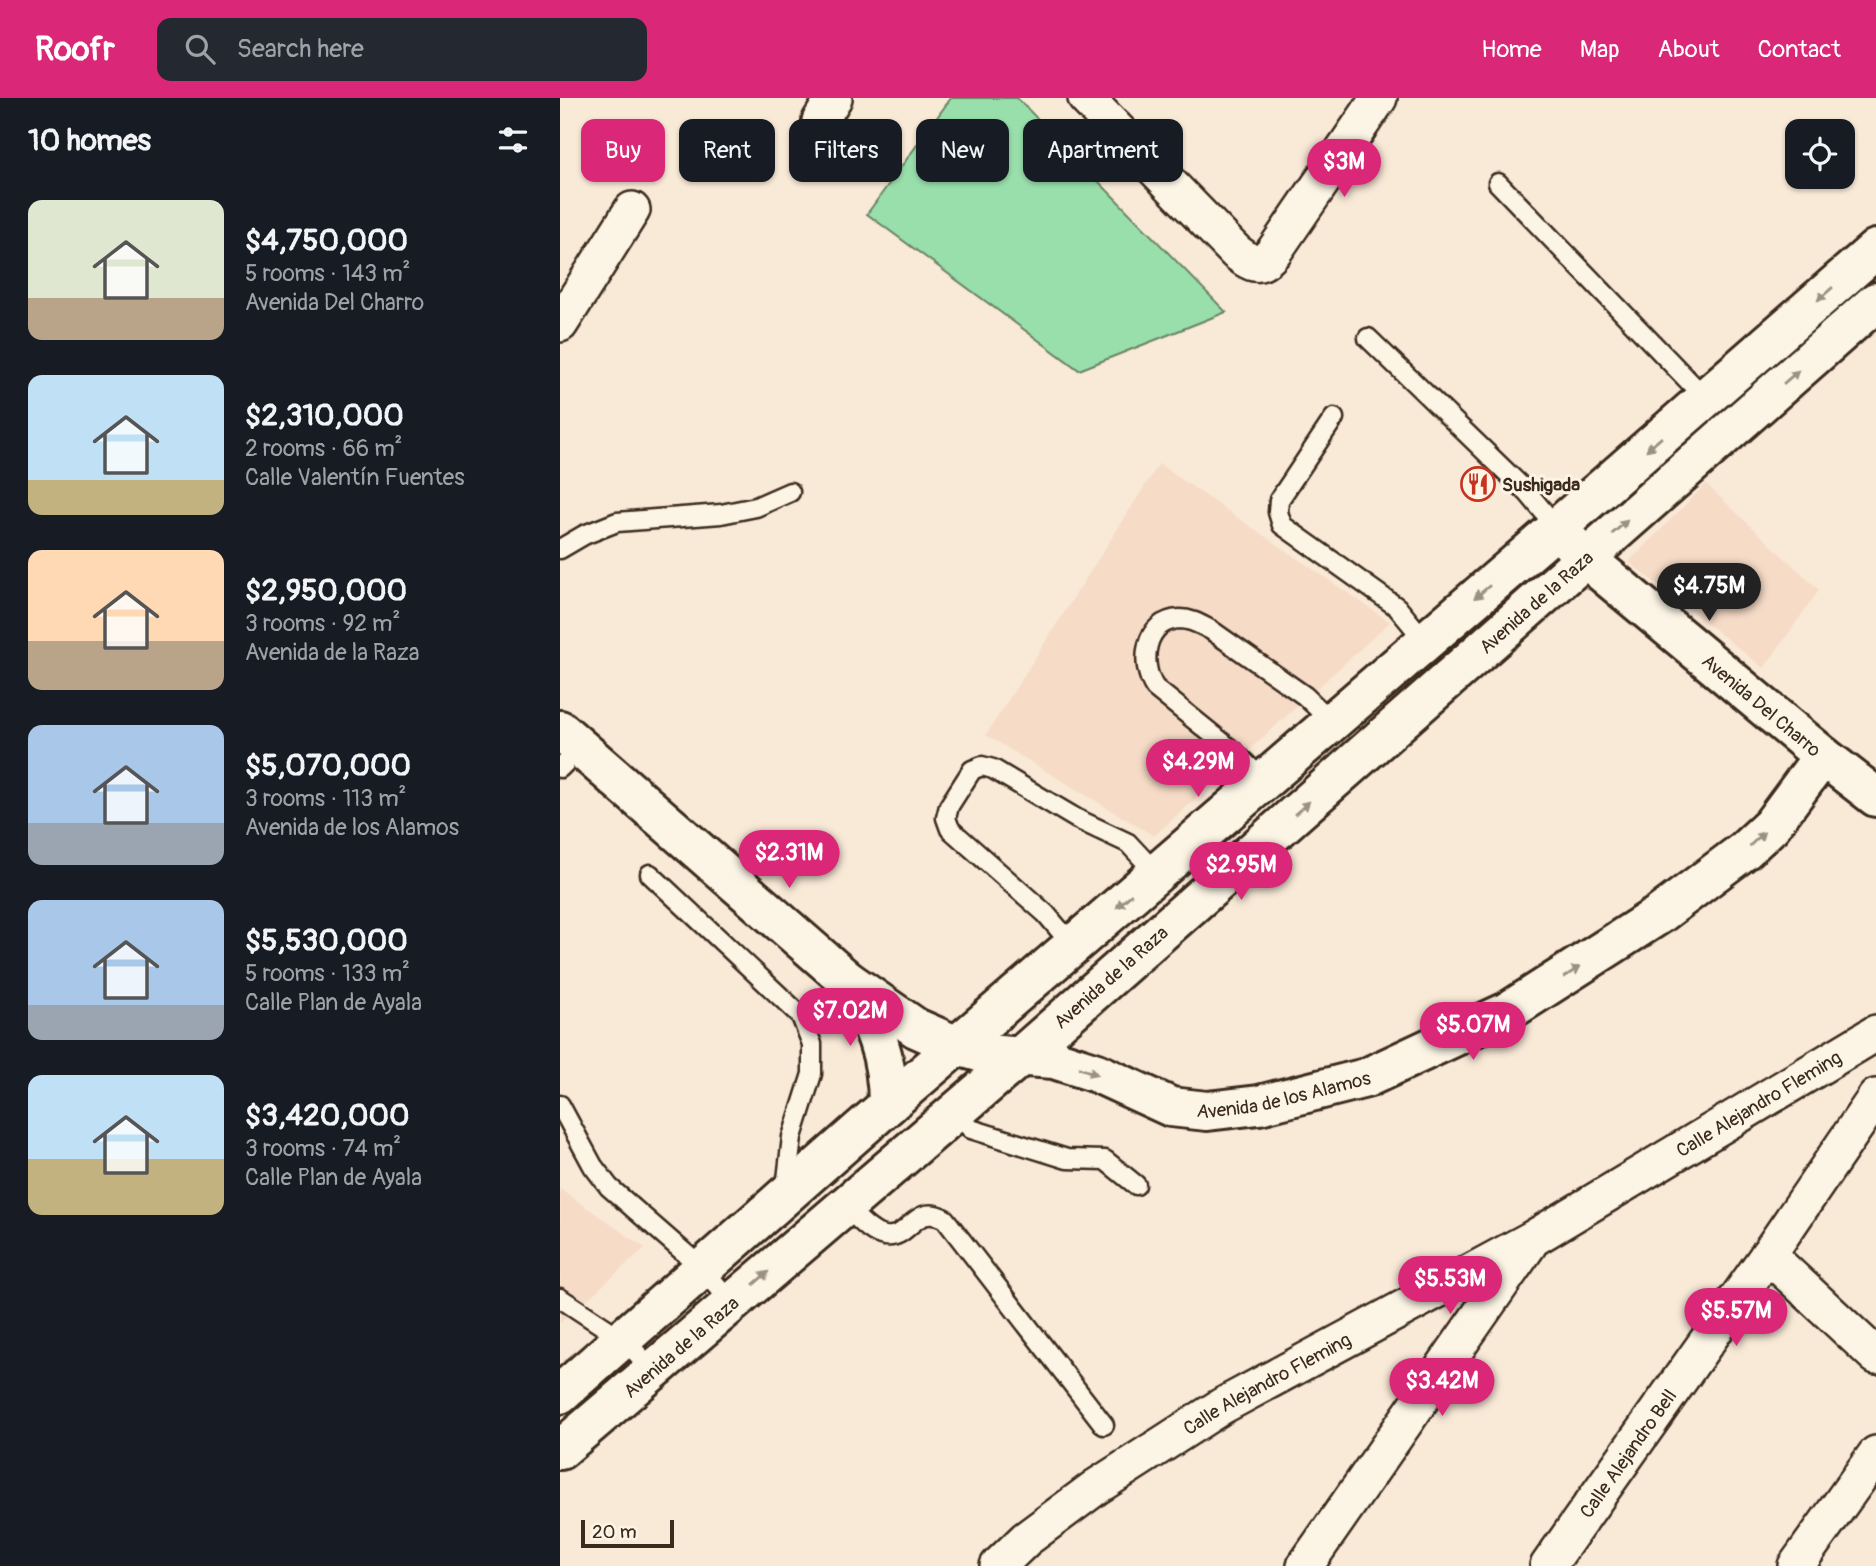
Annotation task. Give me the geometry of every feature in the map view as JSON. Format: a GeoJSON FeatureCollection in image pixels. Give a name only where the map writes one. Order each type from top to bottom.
{"type":"FeatureCollection","features":[{"type":"Feature","properties":{"kind":"main road","name":"Avenida de la Raza"},"geometry":{"type":"LineString","coordinates":[[569,1416],[624,1340],[702,1268],[1557,528],[1876,248]]}},
{"type":"Feature","properties":{"kind":"main road","name":"Avenida de la Raza"},"geometry":{"type":"LineString","coordinates":[[569,1416],[653,1370],[732,1303],[1022,1055],[1876,302]]}},
{"type":"Feature","properties":{"kind":"main road","name":"Avenida Del Charro"},"geometry":{"type":"LineString","coordinates":[[1557,528],[1585,558],[1823,757],[1876,797]]}},
{"type":"Feature","properties":{"kind":"main road"},"geometry":{"type":"LineString","coordinates":[[567,749],[848,981],[875,1028],[884,1056],[888,1105]]}},
{"type":"Feature","properties":{"kind":"main road","name":"Avenida de los Alamos"},"geometry":{"type":"LineString","coordinates":[[848,981],[916,1028],[957,1046],[986,1054],[1054,1059],[1097,1073],[1171,1107],[1207,1111],[1259,1105],[1366,1078],[1507,1012],[1660,914],[1745,850],[1770,826],[1823,757]]}},
{"type":"Feature","properties":{"kind":"street"},"geometry":{"type":"LineString","coordinates":[[1095,102],[1236,252],[1252,263],[1265,262],[1275,250],[1379,98]]}},
{"type":"Feature","properties":{"kind":"street"},"geometry":{"type":"LineString","coordinates":[[560,324],[632,210]]}},
{"type":"Feature","properties":{"kind":"street","name":"Calle Alejandro Fleming"},"geometry":{"type":"LineString","coordinates":[[998,1566],[1026,1539],[1096,1487],[1222,1406],[1532,1239],[1876,1033]]}},
{"type":"Feature","properties":{"kind":"street","name":"Calle Alejandro Bell"},"geometry":{"type":"LineString","coordinates":[[1548,1566],[1876,1097]]}},
{"type":"Feature","properties":{"kind":"street"},"geometry":{"type":"LineString","coordinates":[[1305,1566],[1532,1239]]}},
{"type":"Feature","properties":{"kind":"street"},"geometry":{"type":"LineString","coordinates":[[1768,1255],[1876,1356]]}},
{"type":"Feature","properties":{"kind":"street"},"geometry":{"type":"LineString","coordinates":[[1811,1560],[1876,1454]]}},
{"type":"Feature","properties":{"kind":"lane"},"geometry":{"type":"LineString","coordinates":[[1498,183],[1706,398]]}},
{"type":"Feature","properties":{"kind":"lane"},"geometry":{"type":"LineString","coordinates":[[1368,338],[1528,492],[1557,528]]}},
{"type":"Feature","properties":{"kind":"lane"},"geometry":{"type":"LineString","coordinates":[[1334,418],[1279,500],[1278,512],[1282,526],[1397,607],[1425,641]]}},
{"type":"Feature","properties":{"kind":"lane"},"geometry":{"type":"LineString","coordinates":[[560,549],[584,535],[617,522],[721,514],[756,507],[790,492]]}},
{"type":"Feature","properties":{"kind":"lane"},"geometry":{"type":"LineString","coordinates":[[1264,781],[1233,751],[1155,688],[1147,676],[1145,662],[1149,641],[1159,629],[1170,620],[1183,619],[1195,621],[1212,630],[1305,696],[1332,722]]}},
{"type":"Feature","properties":{"kind":"lane"},"geometry":{"type":"LineString","coordinates":[[1073,946],[1046,914],[950,830],[946,818],[949,806],[972,770],[982,766],[993,769],[1077,819],[1128,843],[1156,873]]}},
{"type":"Feature","properties":{"kind":"lane"},"geometry":{"type":"LineString","coordinates":[[650,874],[801,1016],[812,1044],[812,1074],[792,1136],[786,1195]]}},
{"type":"Feature","properties":{"kind":"lane"},"geometry":{"type":"LineString","coordinates":[[560,1105],[593,1166],[609,1187],[702,1268],[732,1303]]}},
{"type":"Feature","properties":{"kind":"lane"},"geometry":{"type":"LineString","coordinates":[[956,1111],[971,1129],[1067,1159],[1105,1160],[1136,1185]]}},
{"type":"Feature","properties":{"kind":"lane"},"geometry":{"type":"LineString","coordinates":[[845,1206],[877,1233],[888,1237],[900,1233],[922,1215],[935,1213],[945,1219],[1104,1425]]}},
{"type":"Feature","properties":{"kind":"lane"},"geometry":{"type":"LineString","coordinates":[[560,1298],[624,1340],[653,1370]]}},
{"type":"Feature","properties":{"kind":"shaded area"},"geometry":{"type":"Polygon","coordinates":[[[1159,464],[1390,622],[1154,836],[986,735],[1159,464]]]}},
{"type":"Feature","properties":{"kind":"shaded area"},"geometry":{"type":"Polygon","coordinates":[[[1706,484],[1819,590],[1764,668],[1629,562],[1706,484]]]}},
{"type":"Feature","properties":{"kind":"shaded area"},"geometry":{"type":"Polygon","coordinates":[[[560,1189],[645,1248],[560,1323],[560,1189]]]}},
{"type":"Feature","properties":{"kind":"green space"},"geometry":{"type":"Polygon","coordinates":[[[951,98],[1017,98],[1038,119],[1023,119],[1023,182],[1099,182],[1226,312],[1079,370],[867,214],[890,182],[902,182],[902,166],[916,146],[916,182],[1009,182],[1009,119],[936,119],[951,98]]]}},
{"type":"Feature","properties":{"kind":"place","name":"Sushigada"},"geometry":{"type":"Point","coordinates":[1478,484]}}]}
